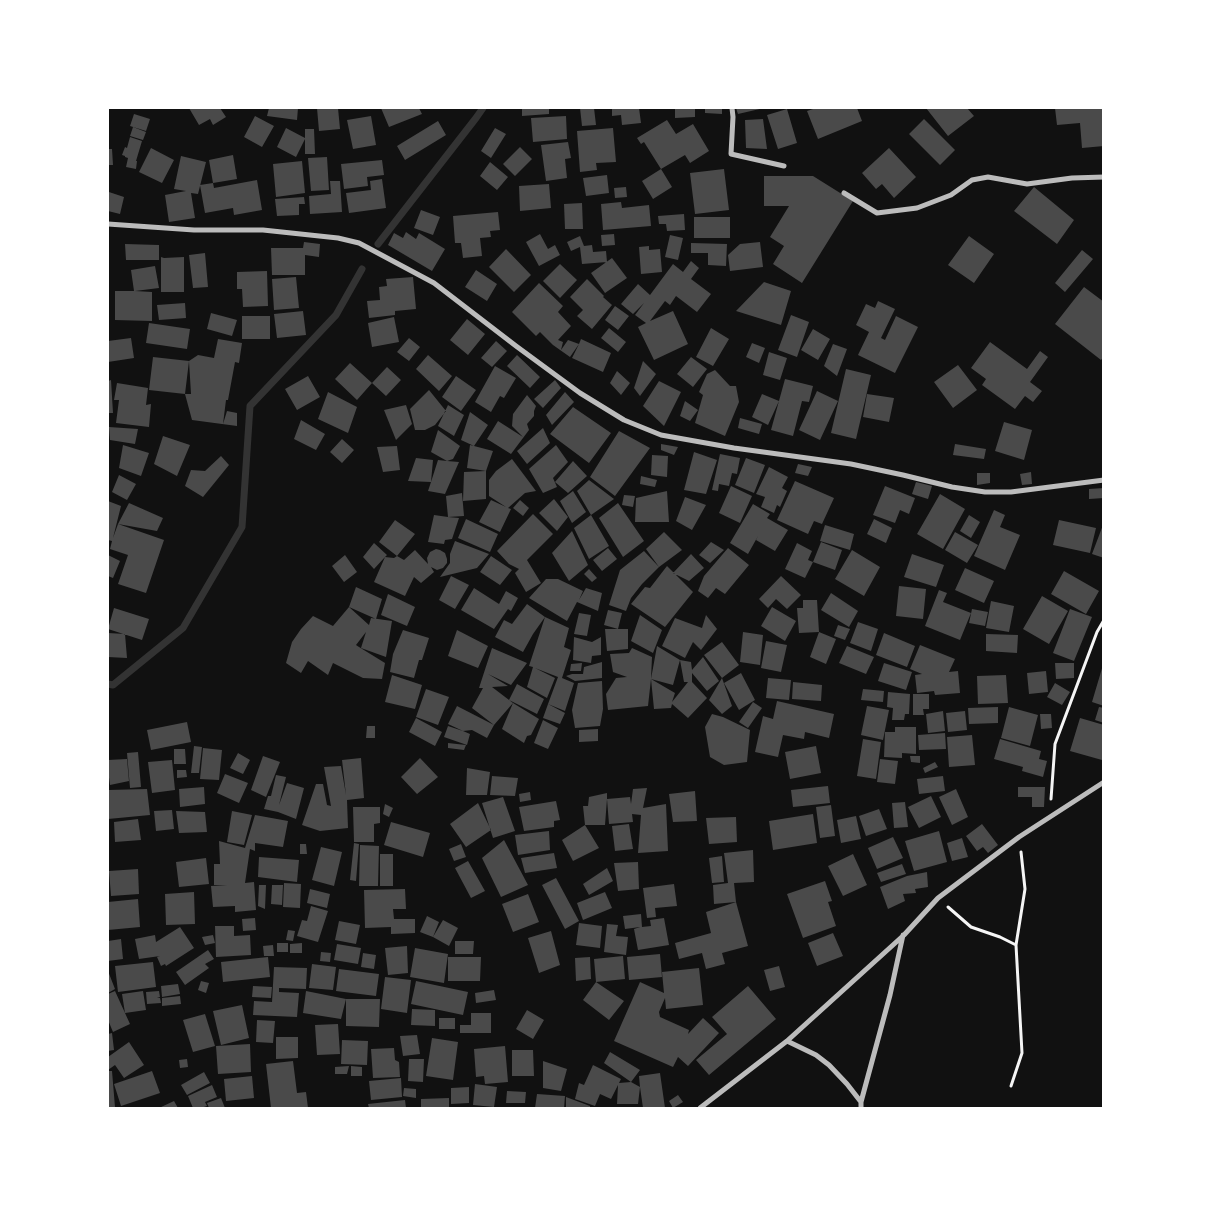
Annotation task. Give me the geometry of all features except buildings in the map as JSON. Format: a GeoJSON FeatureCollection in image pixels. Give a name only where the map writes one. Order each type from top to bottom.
{"type":"FeatureCollection","features":[{"type":"Feature","properties":{"kind":"street"},"geometry":{"type":"LineString","coordinates":[[732,108],[731,154],[784,166]]}},
{"type":"Feature","properties":{"kind":"street"},"geometry":{"type":"LineString","coordinates":[[844,193],[877,213],[917,208],[951,195],[972,180],[988,177],[1026,184],[1072,178],[1104,177]]}},
{"type":"Feature","properties":{"kind":"street"},"geometry":{"type":"LineString","coordinates":[[108,224],[194,230],[263,230],[338,238],[360,243],[434,283],[580,393],[624,420],[661,435],[734,448],[851,464],[952,487],[985,492],[1011,492],[1104,480]]}},
{"type":"Feature","properties":{"kind":"street"},"geometry":{"type":"LineString","coordinates":[[700,1108],[787,1041],[904,935],[938,898],[1019,837],[1104,782]]}},
{"type":"Feature","properties":{"kind":"street"},"geometry":{"type":"LineString","coordinates":[[861,1108],[904,935]]}},
{"type":"Feature","properties":{"kind":"street"},"geometry":{"type":"LineString","coordinates":[[787,1041],[829,1065],[861,1102]]}},
{"type":"Feature","properties":{"kind":"path"},"geometry":{"type":"LineString","coordinates":[[1050,817],[1055,744],[1097,632],[1104,620]]}},
{"type":"Feature","properties":{"kind":"path"},"geometry":{"type":"LineString","coordinates":[[1011,1086],[1022,1053],[1016,945],[1025,889],[1019,837]]}},
{"type":"Feature","properties":{"kind":"path"},"geometry":{"type":"LineString","coordinates":[[938,898],[971,927],[1016,945]]}},
{"type":"Feature","properties":{"kind":"waterway"},"geometry":{"type":"LineString","coordinates":[[378,244],[483,108]]}},
{"type":"Feature","properties":{"kind":"waterway"},"geometry":{"type":"LineString","coordinates":[[108,684],[113,685],[183,628],[242,527],[250,406],[336,315],[362,269]]}}]}
